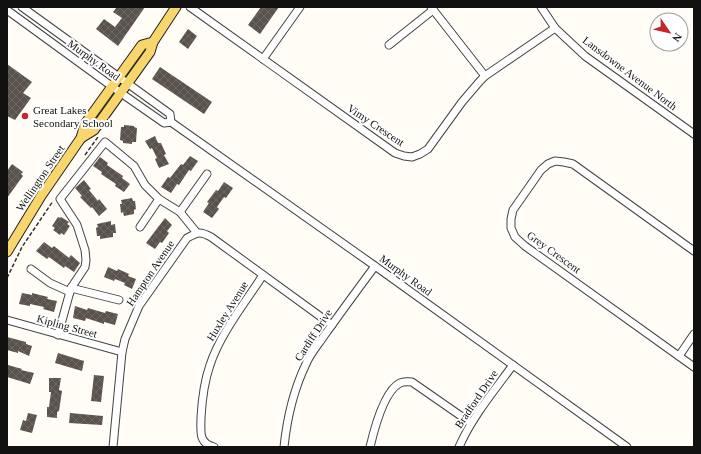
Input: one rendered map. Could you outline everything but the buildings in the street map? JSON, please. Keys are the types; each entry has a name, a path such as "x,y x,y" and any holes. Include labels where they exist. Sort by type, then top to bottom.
{"main road":[{"name":"Wellington Street","path":"81,138 94,130 150,52 152,42 176,7"},
{"name":"Wellington Street","path":"7,252 41,196 81,138 85,124 142,45 152,42"}],"street":[{"name":"Murphy Road","path":"22,7 170,114 171,122"},
{"name":"Vimy Crescent","path":"190,7 395,153 412,157 428,149 474,86 485,76 555,28"},
{"path":"263,59 300,7"},
{"name":"Lansdowne Avenue North","path":"541,7 555,28 585,56 694,134"},
{"path":"389,45 432,9 485,76"},
{"name":"Murphy Road","path":"7,10 120,93 164,123 171,122 627,447"},
{"path":"58,335 71,290 85,267 86,260 85,250 77,225 60,199 105,142 134,166 145,185 159,199 180,212 197,233 203,233 211,238 332,324"},
{"name":"Grey Crescent","path":"694,251 574,164 564,162 555,161 548,164 541,170 513,210 511,219 511,228 515,237 525,246 694,367"},
{"path":"180,212 207,174"},
{"path":"140,227 159,199"},
{"name":"Hampton Avenue","path":"113,447 122,352 125,339 138,306 187,238 197,233"},
{"name":"Cardiff Drive","path":"284,447 286,426 295,390 306,362 375,266"},
{"path":"32,269 50,283 71,290 119,300"},
{"name":"Huxley Avenue","path":"214,447 204,442 201,438 202,404 206,377 214,353 220,341 263,276"},
{"name":"Kipling Street","path":"7,320 122,352"},
{"path":"679,356 694,334"},
{"name":"Bradford Drive","path":"459,447 471,422 513,365"},
{"path":"370,447 388,396 392,389 399,383 405,381 412,382 471,422"}],"place":[{"name":"Great Lakes Secondary School","path":"25,116"}]}
